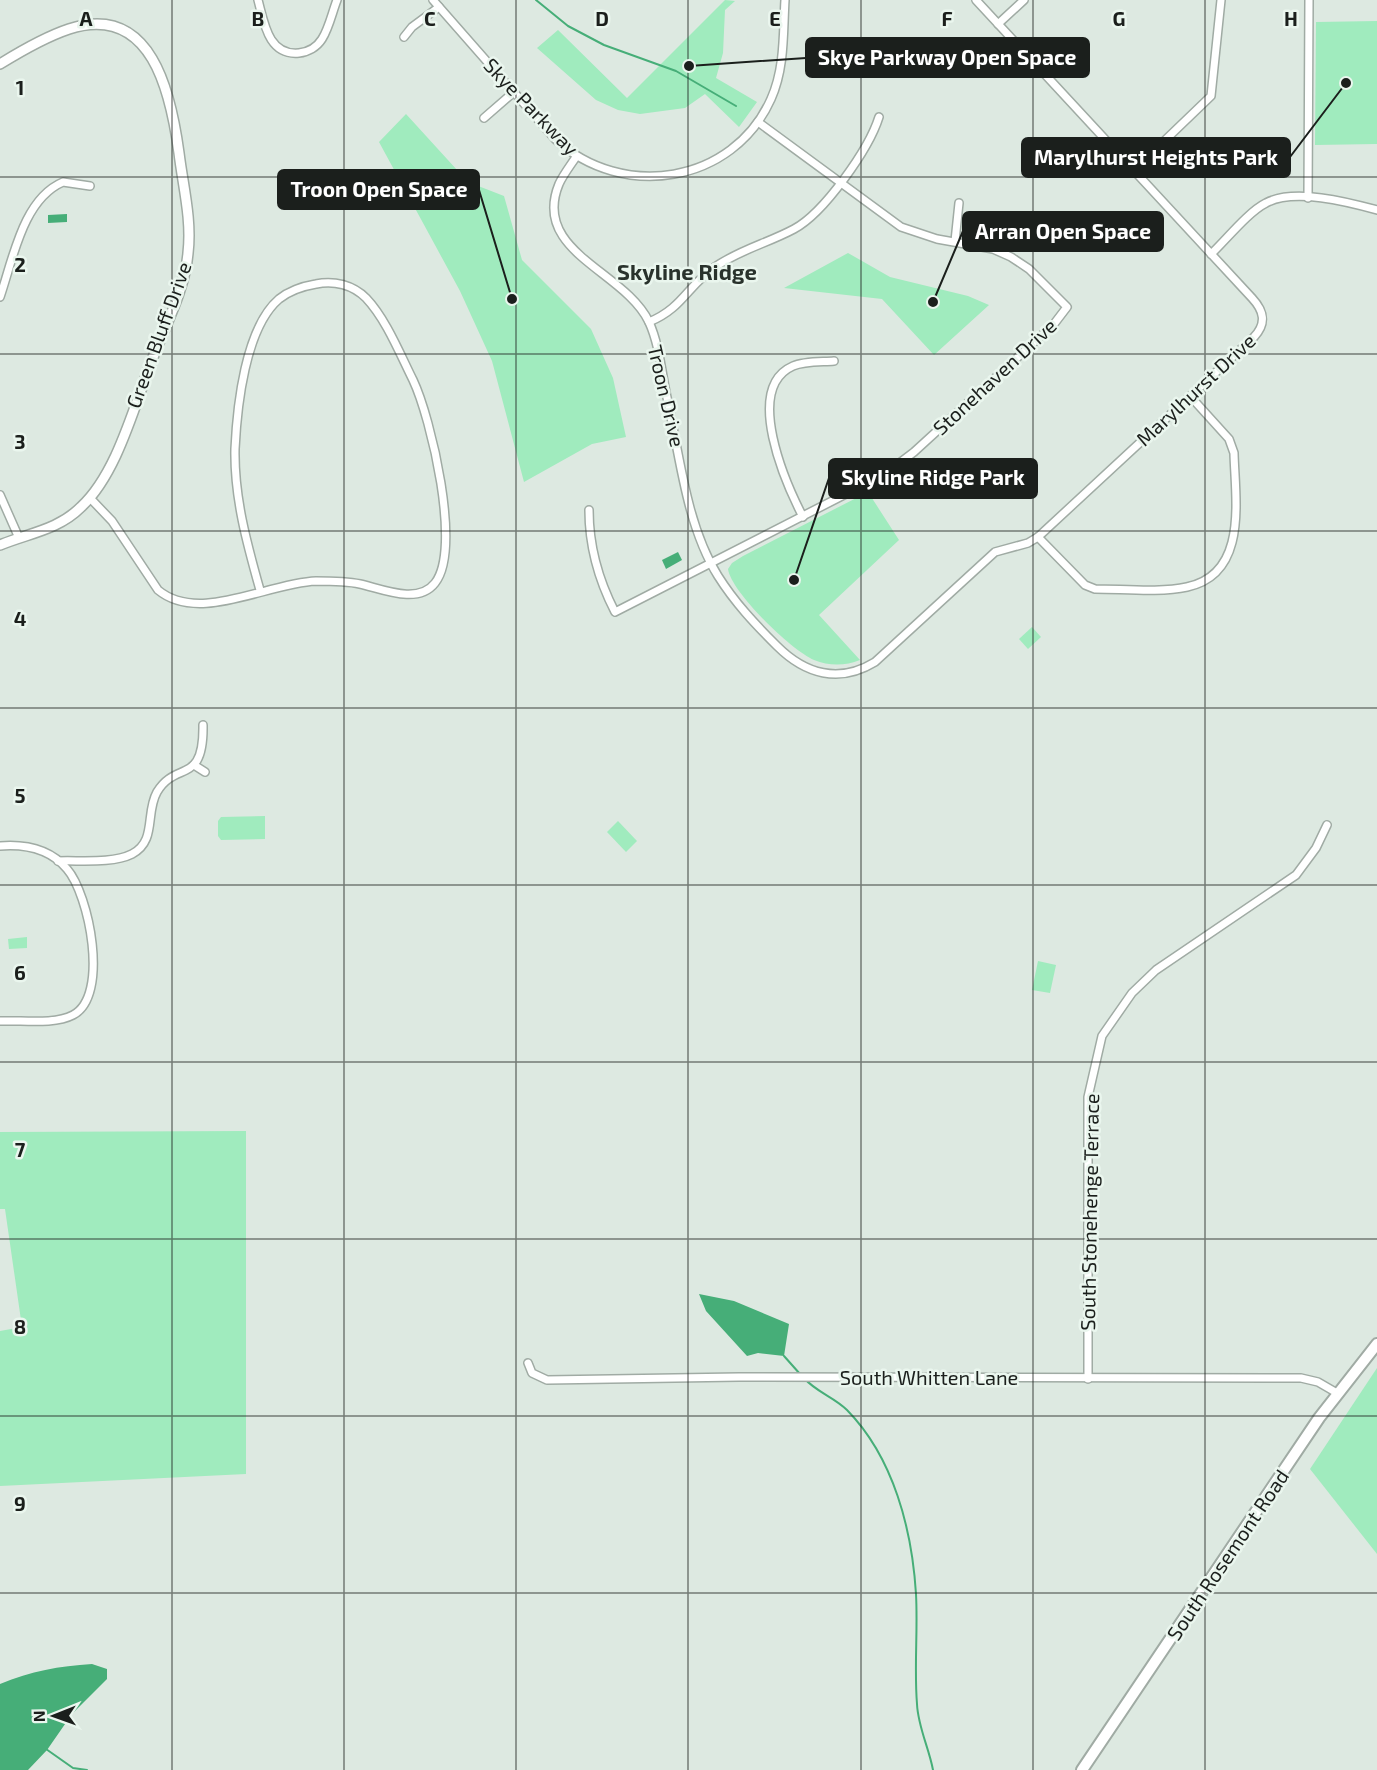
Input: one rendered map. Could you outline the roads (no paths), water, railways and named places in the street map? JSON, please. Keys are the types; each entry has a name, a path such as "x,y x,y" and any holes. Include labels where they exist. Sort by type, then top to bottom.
{"main road":[{"name":"South Rosemont Road","path":"1082,1770 1337,1393 1377,1344"}],"street":[{"path":"258,0 272,42 286,52 299,53 311,49 321,41 337,0"},
{"name":"Skye Parkway","path":"433,0 555,139 576,157 633,176 680,173 723,154 758,122 772,97 779,75 785,0"},
{"name":"Marylhurst Drive","path":"781,650 802,667 838,675 858,671 877,660 995,552 1028,543 1038,537 1254,337 1263,320 1260,307 976,0"},
{"path":"998,24 1024,0"},
{"path":"1133,171 1211,96 1221,0"},
{"path":"1308,198 1310,0"},
{"path":"404,37 412,27 439,8"},
{"name":"Green Bluff Drive","path":"0,64 70,28 104,26 128,35 148,50 159,67 168,91 189,225 188,254 174,303 110,465 90,498 57,526 0,545"},
{"path":"484,118 514,92"},
{"path":"649,322 671,311 700,278 728,258 800,226 821,207 874,136 879,117"},
{"name":"Stonehaven Drive","path":"589,510 595,564 615,612 885,474 914,452 1064,313 1067,307 1029,269 1011,257 993,249 933,237 901,227 758,122"},
{"name":"Troon Drive","path":"576,157 556,193 555,212 560,233 572,249 625,291 649,322 696,525 712,564 737,604 781,650"},
{"path":"0,297 28,219 44,193 63,182 90,186"},
{"path":"1211,254 1263,204 1281,199 1331,198 1377,210"},
{"path":"955,241 959,203"},
{"path":"90,498 107,515 146,576 167,597 185,604 196,605 260,590 317,581 358,584 394,593 417,593 435,584 445,560 441,485 421,397 375,310 360,293 345,285 329,282 314,284 278,300 260,326 248,362 239,407 236,475 244,532 260,590"},
{"path":"803,517 782,468 769,413 770,395 777,379 793,366 834,361"},
{"path":"1038,537 1085,585 1095,589 1186,587 1205,579 1220,567 1226,561 1234,542 1234,453 1229,439 1190,396"},
{"path":"0,495 20,538"},
{"path":"58,861 120,858 134,853 146,841 156,793 166,782 194,765 201,751 203,725"},
{"path":"194,765 205,772"},
{"name":"South Stonehenge Terrace","path":"1088,1379 1088,1096 1102,1036 1132,993 1156,970 1296,875 1316,848 1327,825"},
{"path":"0,846 26,846 39,850 58,861 74,878 84,901 94,967 92,990 84,1006 72,1016 50,1020 0,1021"},
{"name":"South Whitten Lane","path":"528,1363 532,1373 547,1380 739,1377 1301,1378 1318,1382 1337,1393"}],"waterway":[{"path":"536,0 568,26 604,45 676,71 736,106"},
{"path":"784,1356 800,1374"},
{"path":"804,1378 842,1405 863,1429 877,1450 898,1496 914,1570 918,1713 933,1770"},
{"path":"46,1749 73,1768 87,1770"}],"place":[{"name":"Skye Parkway Open Space","path":"689,66"},
{"name":"Marylhurst Heights Park","path":"1346,83"},
{"name":"Troon Open Space","path":"512,299"},
{"name":"Arran Open Space","path":"933,302"},
{"name":"Skyline Ridge Park","path":"794,580"}],"district":[{"name":"Skyline Ridge","path":"687,272"}]}
